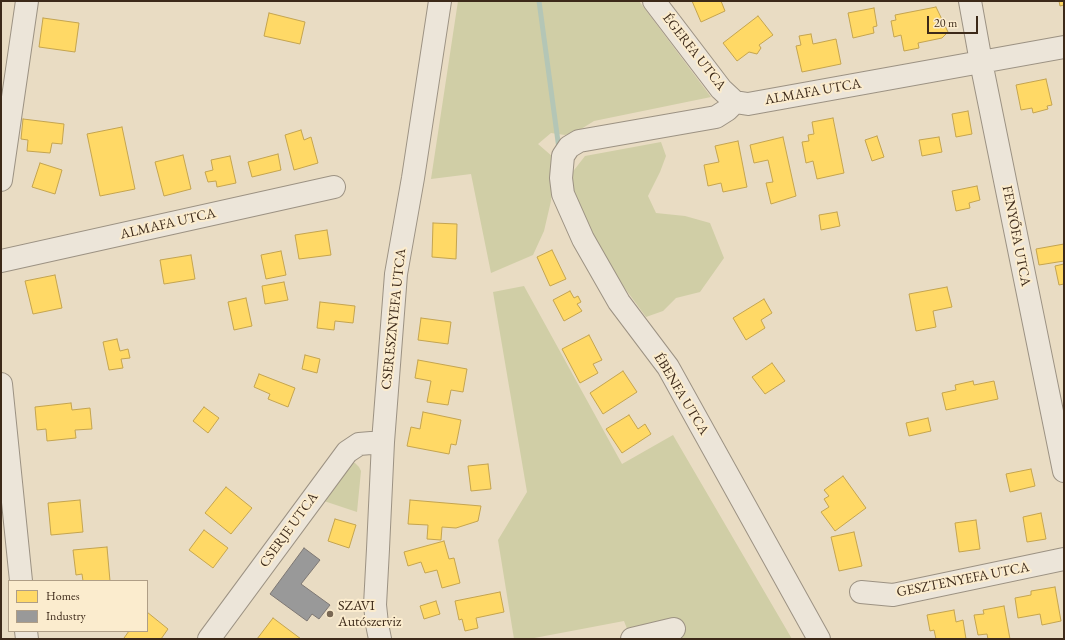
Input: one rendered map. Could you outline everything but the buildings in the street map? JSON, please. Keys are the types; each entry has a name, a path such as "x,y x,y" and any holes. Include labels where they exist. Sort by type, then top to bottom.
{"street":[{"path":"1,180 27,1"},
{"name":"CSERESZNYEFA UTCA","path":"380,639 375,605 383,442 396,274 413,178 440,1"},
{"name":"ÉGERFA UTCA","path":"654,1 722,89 735,102"},
{"name":"FENYŐFA UTCA","path":"970,1 1064,471"},
{"name":"ALMAFA UTCA","path":"735,102 748,104 1064,47"},
{"name":"ÉBENFA UTCA","path":"735,102 727,110 716,117 579,141 569,147 563,156 561,178 563,194 583,239 619,302 668,367 819,639"},
{"name":"ALMAFA UTCA","path":"1,261 334,187"},
{"path":"1,384 21,580"},
{"name":"CSERJE UTCA","path":"208,639 347,452 359,444 383,442"},
{"name":"GESZTENYEFA UTCA","path":"861,592 893,595 1064,559"},
{"path":"632,639 674,629"}],"shaded area":[{"path":"458,1 639,1 711,97 594,121 578,131 565,135 551,133 538,144 553,157 551,201 544,231 533,255 491,273 471,174 431,179"},
{"path":"661,142 666,156 648,196 656,213 685,216 710,223 724,258 700,292 676,298 663,311 646,317 607,264 574,193 571,174 585,156"},
{"path":"524,286 622,464 673,435 792,639 631,639 624,621 529,639 514,639 498,540 527,492 493,292"},
{"path":"349,463 355,463 361,471 357,512 324,501 343,468"}],"waterway":[{"path":"539,1 559,149"}],"place":[{"name":"SZAVI Autószerviz","path":"330,614"}]}
